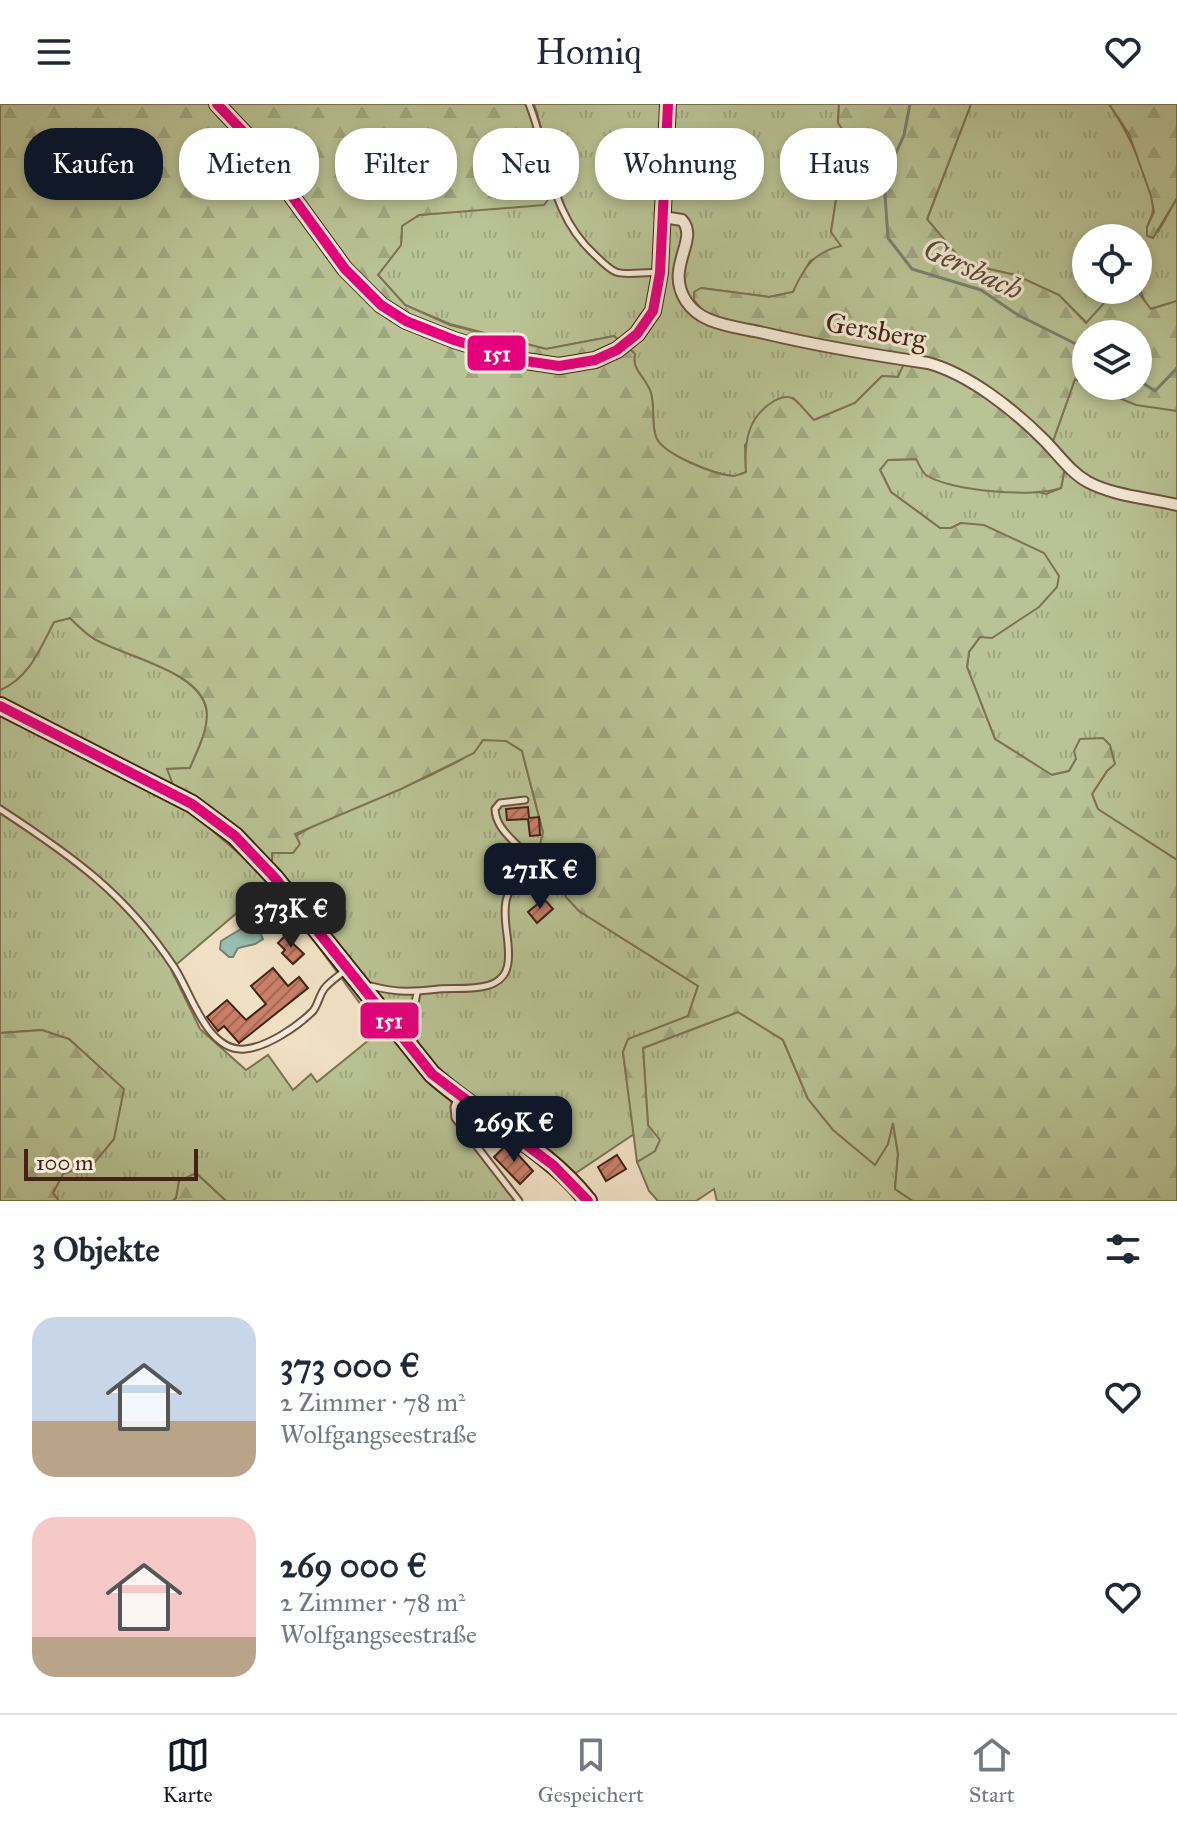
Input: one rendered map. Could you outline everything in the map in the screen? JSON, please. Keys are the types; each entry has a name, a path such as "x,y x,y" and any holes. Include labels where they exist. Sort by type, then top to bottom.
{"main road":[{"path":"217,104 251,140 365,291 398,316 454,340 542,365 595,360 625,345 653,311 660,273 668,104"},
{"path":"0,706 192,804 213,818 264,865 432,1074 458,1097 538,1151 588,1201"}],"street":[{"name":"Gersberg","path":"663,217 682,220 688,229 687,242 680,255 679,280 687,303 703,317 785,338 937,365 992,395 1012,410 1088,482 1177,505"}],"lane":[{"path":"529,104 544,146 556,198 578,238 600,260 618,272 660,273"},
{"path":"364,990 371,986 393,992 417,993 484,988 499,980 508,966 504,915 507,896 527,872 528,858 519,844 502,830 495,809 500,803 525,800"},
{"path":"0,809 69,853 126,906 153,935 187,985 200,1018 220,1042 242,1050 268,1044 314,1009 325,988 348,969"},
{"path":"411,1049 416,1043 412,1017 417,993"},
{"path":"458,1097 454,1107 455,1118 519,1201"}],"green space":[{"path":"0,104 534,104 541,128 473,128 473,200 548,200 544,205 419,215 402,226 401,245 378,275 405,305 450,325 546,349 614,336 635,354 635,365 651,393 655,432 660,444 690,463 734,476 746,472 749,432 765,407 780,398 792,398 814,420 855,403 882,376 898,377 907,357 790,337 733,323 703,311 694,300 694,292 701,288 769,297 793,292 811,262 824,252 841,246 831,232 836,200 897,200 897,128 842,128 838,123 839,104 971,104 927,219 964,263 1015,275 1059,295 1083,320 1072,320 1072,387 1052,444 1065,468 1061,488 1033,492 972,489 937,481 926,475 916,459 888,460 880,470 891,492 940,528 951,528 961,523 984,525 1044,553 1059,576 1057,587 1039,607 992,638 980,637 969,652 967,667 995,739 1052,775 1069,771 1076,759 1074,751 1080,739 1103,738 1110,745 1115,764 1092,794 1098,809 1177,860 1177,1201 913,1201 895,1189 898,1154 893,1123 888,1144 875,1165 833,1130 808,1099 783,1040 738,1012 643,1048 648,1125 660,1140 655,1151 637,1162 623,1052 628,1039 688,1016 698,986 579,911 566,897 561,885 536,863 543,832 522,751 506,741 483,740 474,753 401,789 295,834 300,844 293,853 272,853 272,882 180,803 167,769 190,768 203,735 207,714 203,699 179,676 93,638 70,618 54,622 26,670 0,690"},
{"path":"534,104 839,104 838,123 842,128 780,128 780,200 836,200 831,232 842,246 810,261 793,292 769,297 701,288 908,357 898,377 882,376 855,403 814,420 793,398 745,445 746,472 734,476 690,462 660,444 655,432 651,393 635,365 635,354 614,336 546,349 450,324 405,305 378,275 401,245 402,226 419,215 461,211 502,200 579,200 579,128 541,128"},
{"path":"971,104 1109,104 1143,170 1153,209 1148,224 1072,224 1072,304 1104,304 1090,320 1084,320 1059,295 1015,275 964,264 927,220"},
{"path":"1109,104 1177,104 1177,198 1153,238 1152,224 1148,224 1154,212 1151,196 1129,134"},
{"path":"1177,198 1177,301 1150,309 1147,304 1152,304 1152,229 1158,232"},
{"path":"1177,301 1177,411 1136,405 1124,400 1152,400 1152,320 1089,320 1103,304 1147,304 1151,309"},
{"path":"1072,387 1072,400 1130,400 1177,411 1177,860 1098,810 1092,794 1107,771 1076,759 1069,771 1051,775 995,739 967,667 969,652 980,637 961,523 951,528 940,528 891,492 880,470 887,460 916,459 1046,494 1061,488 1065,468 1052,444"},
{"path":"70,618 94,639 161,667 193,687 203,700 207,722 190,768 168,769 272,881 272,853 329,818 454,764 473,752 483,740 506,740 522,751 543,832 536,864 561,885 566,897 579,911 698,986 688,1016 628,1040 623,1052 634,1134 561,1183 512,1143 460,1112 456,1122 515,1201 226,1201 196,1173 173,1201 59,1201 53,1193 63,1173 95,1162 42,1030 0,1033 0,690 26,670 54,622","holes":["272,883 380,1031 317,1082 311,1074 293,1090 268,1055 246,1070 200,1029 171,969"]},
{"path":"738,1012 783,1040 808,1099 893,1120 898,1154 895,1189 913,1201 717,1201 714,1189 696,1201 658,1201 649,1191 637,1162 654,1151 648,1125 643,1048"},
{"path":"42,1030 69,1039 124,1089 114,1139 95,1162 63,1174 53,1193 59,1201 0,1201 0,1033"},
{"path":"196,1173 226,1201 173,1201 179,1181"}],"shaded area":[{"path":"246,926 258,928 263,939 238,948 233,957 229,957 220,949 221,941"}],"building":[{"path":"528,807 529,818 539,817 540,835 530,836 528,819 507,820 506,809"},
{"path":"544,899 553,909 537,923 528,912"},
{"path":"285,936 304,954 293,964 282,953 285,950 278,943"},
{"path":"273,968 288,986 299,977 308,988 239,1043 224,1026 218,1031 207,1017 227,1000 246,1020 266,1004 251,986"},
{"path":"504,1147 508,1151 512,1148 533,1171 520,1184 494,1157"},
{"path":"617,1155 626,1169 606,1181 598,1167"}],"waterway":[{"name":"Gersbach","path":"910,104 904,135 884,180 888,238 912,269 981,290 1018,315 1072,342"},
{"name":"Gersbach","path":"1152,389 1155,391 1177,368"}],"transit line":[{"name":"151","path":"217,104 251,140 345,269 381,305 406,321 454,340 519,360 559,366 595,360 617,350 637,334 653,311 660,273 668,104"},
{"name":"151","path":"0,706 192,804 235,836 275,878 432,1074 553,1165 588,1201"}]}
